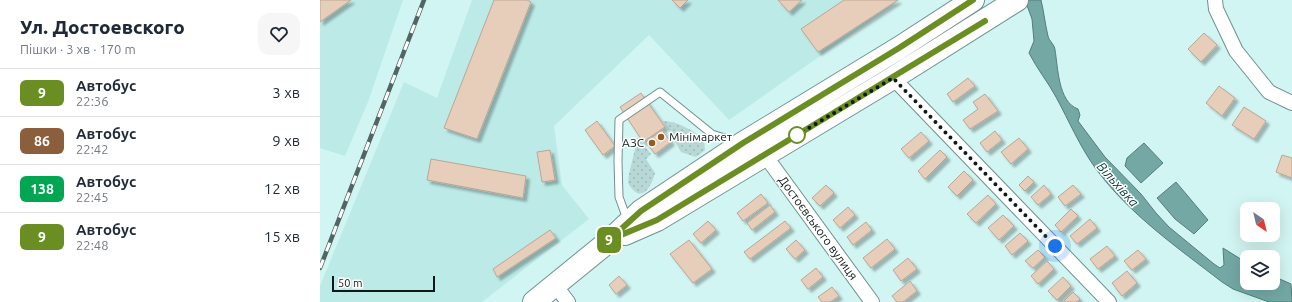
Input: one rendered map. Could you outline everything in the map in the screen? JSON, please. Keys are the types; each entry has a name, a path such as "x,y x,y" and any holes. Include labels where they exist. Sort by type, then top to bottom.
{"main road":[{"path":"534,302 629,223 641,211 743,143 899,48 973,0"},
{"path":"609,240 657,220 764,154 893,78 1017,0"}],"street":[{"path":"1215,0 1216,9 1236,52 1269,92 1292,103"},
{"path":"893,78 1109,302"},
{"name":"Достоєвського вулиця","path":"764,154 872,302"},
{"path":"555,285 568,302"}],"lane":[{"path":"629,223 620,196 618,161 619,120 660,92 712,134 743,143"}],"shaded area":[{"path":"320,0 403,0 368,102 345,156 320,148"},
{"path":"472,0 900,0 729,120 649,35 554,126 562,185 589,219 482,302 320,302 320,286 404,82 437,98"},
{"path":"663,121 679,124 704,139 705,150 696,157 681,152"},
{"path":"638,137 651,154 646,159 655,173 648,189 641,193 637,193 633,190 628,183"}],"water":[{"name":"Вільхівка","path":"1025,0 1041,0 1048,36 1055,48 1058,74 1066,99 1071,105 1078,109 1080,115 1078,121 1105,157 1141,194 1156,213 1169,227 1220,268 1224,265 1223,248 1240,259 1240,290 1280,290 1280,279 1291,284 1292,302 1269,302 1233,289 1171,243 1123,201 1096,169 1085,152 1053,91 1035,65 1029,53 1034,41 1032,19"},
{"path":"1144,143 1163,163 1141,183 1125,166 1127,158"},
{"path":"1176,182 1208,220 1194,234 1175,219 1157,198"}],"building":[{"path":"320,0 351,0 320,22"},
{"path":"494,0 527,0 531,2 477,139 444,128"},
{"path":"672,0 688,0 680,8"},
{"path":"778,0 802,0 789,12"},
{"path":"844,0 898,0 818,52 801,29"},
{"path":"1204,33 1217,45 1201,62 1188,49"},
{"path":"968,78 975,86 953,102 947,94"},
{"path":"1219,86 1235,98 1222,116 1206,103"},
{"path":"641,93 665,127 643,142 620,107"},
{"path":"985,94 998,111 970,129 963,120 978,109 973,102"},
{"path":"1244,107 1266,121 1254,139 1232,125"},
{"path":"597,121 615,146 603,155 585,130"},
{"path":"662,130 671,142 655,154 646,142"},
{"path":"995,131 1002,140 987,152 980,143"},
{"path":"921,132 929,141 909,158 901,149"},
{"path":"1019,138 1028,149 1011,164 1001,152"},
{"path":"550,150 555,180 542,182 537,152"},
{"path":"940,150 947,157 925,179 918,171"},
{"path":"1282,155 1292,158 1292,178 1276,172"},
{"path":"431,159 526,176 523,198 427,180"},
{"path":"964,171 973,180 957,196 948,187"},
{"path":"1028,176 1034,182 1025,191 1019,185"},
{"path":"826,185 834,193 820,206 812,198"},
{"path":"1044,185 1051,194 1038,205 1031,197"},
{"path":"1073,185 1081,194 1065,206 1058,197"},
{"path":"761,194 768,203 743,221 737,213"},
{"path":"988,195 996,204 976,223 967,214"},
{"path":"770,205 775,212 752,230 747,223"},
{"path":"848,207 855,215 840,228 833,220"},
{"path":"1071,209 1078,216 1061,232 1055,225"},
{"path":"1003,215 1014,226 999,240 988,228"},
{"path":"1090,219 1097,228 1077,244 1070,236"},
{"path":"708,221 716,230 701,243 693,234"},
{"path":"785,221 791,228 750,259 744,252"},
{"path":"866,222 872,230 853,245 847,237"},
{"path":"550,230 556,238 497,277 493,269"},
{"path":"1020,233 1028,241 1012,255 1005,246"},
{"path":"887,239 895,249 871,268 863,258"},
{"path":"689,240 712,269 693,283 670,254"},
{"path":"796,240 805,250 795,259 786,249"},
{"path":"1107,246 1115,256 1098,269 1090,259"},
{"path":"1038,250 1045,257 1033,268 1025,261"},
{"path":"1138,250 1146,259 1132,270 1124,261"},
{"path":"908,258 917,269 901,281 893,270"},
{"path":"1047,261 1054,269 1038,284 1031,276"},
{"path":"816,268 823,277 808,289 801,280"},
{"path":"1127,271 1137,283 1122,296 1112,283"},
{"path":"619,276 627,285 616,294 609,285"},
{"path":"1063,277 1071,286 1057,300 1048,291"},
{"path":"910,281 917,291 903,302 897,302 892,296"},
{"path":"832,287 839,296 830,302 822,302 818,297"},
{"path":"1073,292 1080,299 1076,302 1063,302"}],"railway":[{"path":"320,268 424,0"}],"bus line":[{"name":"9","path":"973,0 899,48 743,143 641,211 609,240 657,220 985,21"}],"place":[{"name":"Мінімаркет","path":"661,137"},
{"name":"АЗС","path":"652,143"}],"route":[{"path":"797,135 893,78 1055,246"}]}
